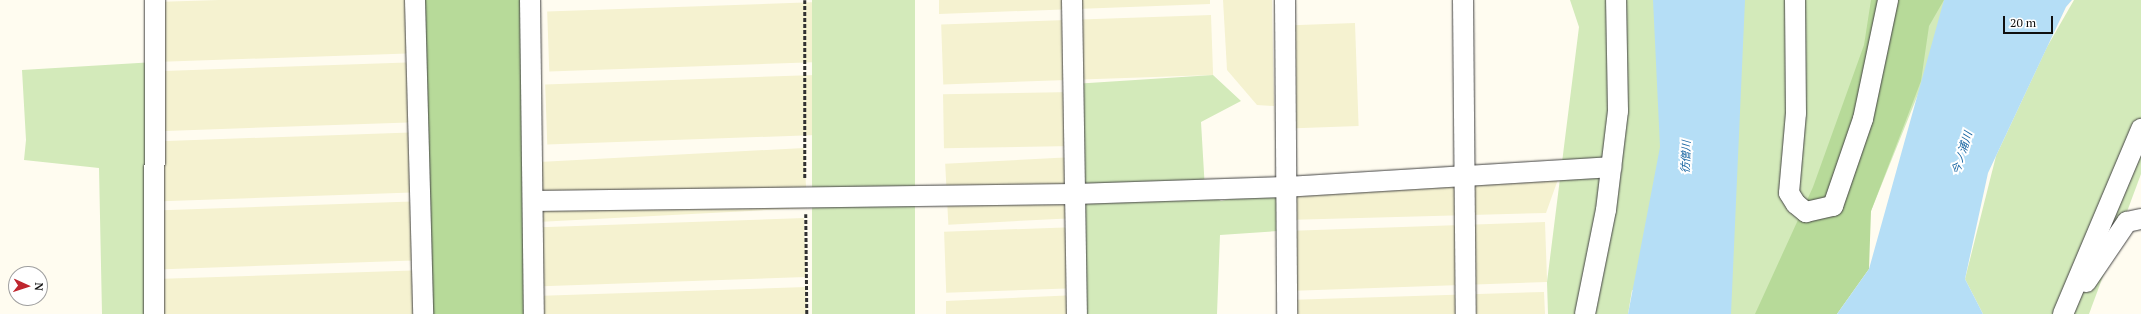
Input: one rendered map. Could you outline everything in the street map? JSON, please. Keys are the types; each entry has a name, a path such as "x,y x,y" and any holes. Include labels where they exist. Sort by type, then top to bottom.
{"street":[{"path":"154,314 155,0"},
{"path":"415,0 422,314"},
{"path":"530,0 534,314"},
{"path":"1072,0 1077,314"},
{"path":"1285,0 1285,187 1288,314"},
{"path":"1463,0 1466,314"},
{"path":"1585,314 1606,210 1610,167 1618,111 1616,0"},
{"path":"1795,0 1796,113 1790,193 1796,204 1806,212 1833,206 1863,118 1888,0"},
{"path":"2063,314 2141,129"},
{"path":"533,201 1075,194 1285,187 1610,167"},
{"path":"2069,314 2093,270 2127,222 2141,219"}],"path":[{"path":"805,0 805,197 807,314"}],"shaded area":[{"path":"219,0 420,0 422,53 155,62 155,2"},
{"path":"939,0 1210,0 1210,4 939,14"},
{"path":"1223,0 1272,0 1274,106 1257,105 1227,70"},
{"path":"818,2 820,62 549,71 547,11"},
{"path":"1211,15 1213,75 943,84 941,24"},
{"path":"1355,23 1359,126 1289,128 1285,25"},
{"path":"421,62 423,122 152,131 150,71"},
{"path":"815,75 817,135 547,144 545,84"},
{"path":"1073,92 1074,146 944,148 943,94"},
{"path":"424,132 426,192 155,201 153,141"},
{"path":"804,148 807,208 538,222 534,162"},
{"path":"1074,157 1077,218 948,225 945,164"},
{"path":"1561,171 1546,213 1286,220 1290,187"},
{"path":"426,201 428,260 157,269 155,210"},
{"path":"804,218 806,277 535,286 533,227"},
{"path":"1545,222 1547,282 1288,291 1286,231"},
{"path":"1078,227 1080,288 946,293 944,232"},
{"path":"427,270 428,314 158,314 156,279"},
{"path":"806,287 807,314 536,314 535,296"},
{"path":"1544,292 1545,314 1287,314 1287,300"},
{"path":"1077,295 1078,314 946,314 946,301"}],"green space":[{"path":"416,0 527,0 527,314 416,314"},
{"path":"812,0 915,0 915,314 812,314"},
{"path":"1570,0 1956,0 1871,211 1818,314 1684,314 1632,290 1628,314 1548,314 1547,282 1579,27"},
{"path":"1871,0 1944,0 1929,26 1921,81 1871,211 1869,269 1837,314 1755,314 1813,187 1864,45"},
{"path":"2074,0 2141,0 2141,174 2089,314 1983,314 1965,279 1996,156 2047,47"},
{"path":"155,62 154,314 102,314 99,168 24,160 26,140 22,70"},
{"path":"1213,75 1241,101 1201,122 1205,190 1221,201 1285,187 1278,231 1220,235 1217,314 1082,314 1073,84"}],"water":[{"name":"彷僧川","path":"1653,0 1745,0 1731,314 1628,314 1660,147"},
{"name":"今ノ浦川","path":"1944,0 2072,0 2066,7 1988,173 1965,279 1983,314 1837,314 1869,269"}]}
